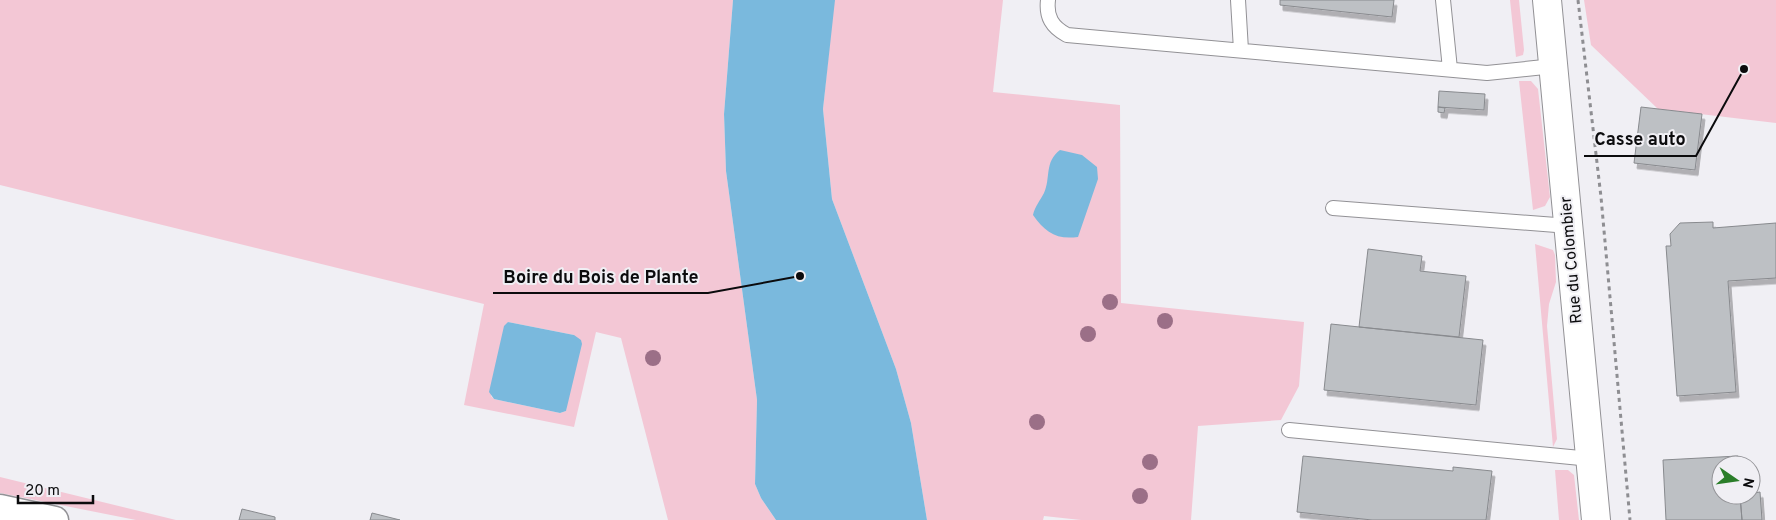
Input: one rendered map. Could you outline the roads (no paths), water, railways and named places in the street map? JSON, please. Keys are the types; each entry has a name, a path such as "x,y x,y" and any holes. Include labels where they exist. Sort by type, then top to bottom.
{"main road":[{"name":"Rue du Colombier","path":"1547,0 1596,520"}],"street":[{"path":"0,508 55,520"}],"lane":[{"path":"1048,0 1047,11 1051,22 1058,30 1067,35 1487,73 1554,66"},
{"path":"1238,0 1241,50"},
{"path":"1443,0 1450,69"},
{"path":"1333,208 1569,226"},
{"path":"1289,430 1591,460"}],"water":[{"path":"733,0 835,0 823,109 832,199 896,369 911,423 927,520 776,520 761,498 755,484 757,400 726,171 724,114"},
{"path":"1060,150 1082,155 1097,167 1098,179 1078,237 1070,238 1052,234 1033,215 1044,193 1052,160"},
{"path":"508,322 574,335 581,340 582,344 566,411 560,413 494,399 489,392 504,326"}],"place":[{"name":"Casse auto","path":"1744,69"},
{"name":"Boire du Bois de Plante","path":"800,276"}]}
